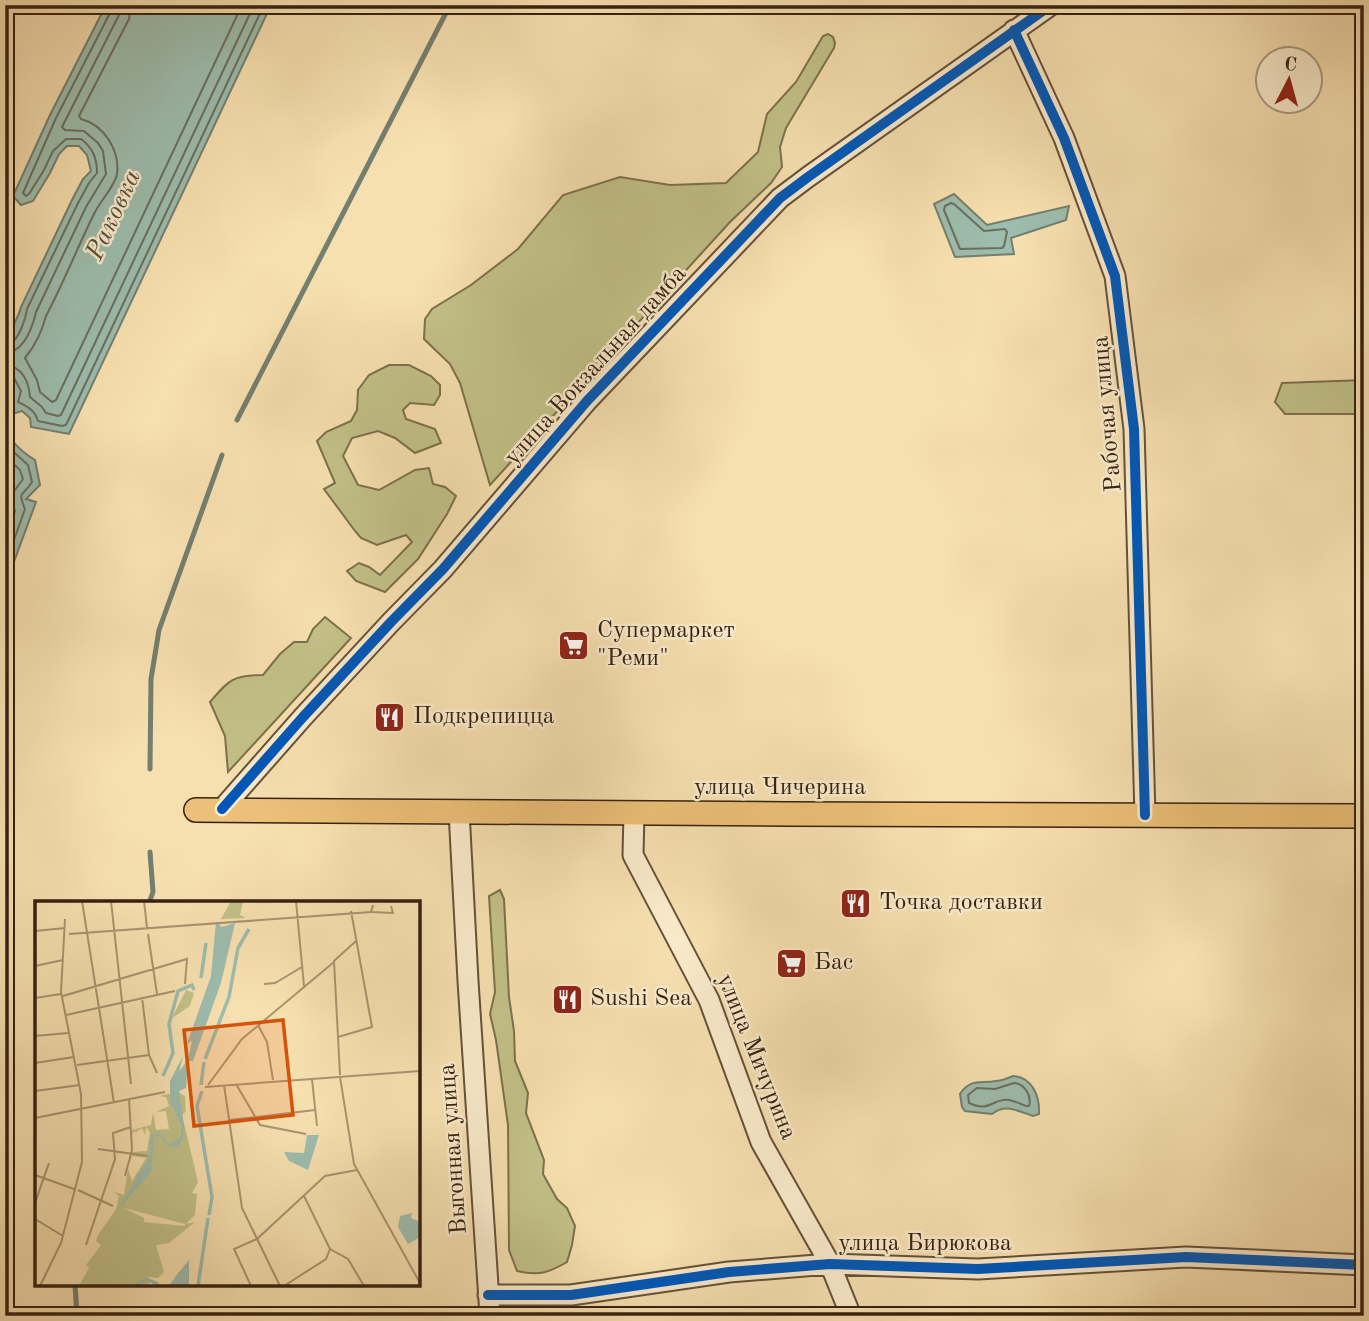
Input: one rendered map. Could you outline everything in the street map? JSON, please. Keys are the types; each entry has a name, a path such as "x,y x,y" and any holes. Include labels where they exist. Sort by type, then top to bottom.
{"main road":[{"name":"улица Чичерина","path":"196,810 1364,816"}],"street":[{"name":"улица Вокзальная дамба","path":"222,809 320,698 443,569 587,401 780,198 1051,5"},
{"name":"Рабочая улица","path":"1014,30 1076,167 1115,276 1134,429 1145,815"},
{"name":"Выгонная улица","path":"459,811 490,1316"},
{"name":"улица Мичурина","path":"634,813 633,855 709,1000 761,1142 830,1264 851,1316"},
{"name":"улица Бирюкова","path":"488,1296 571,1295 729,1272 830,1264 978,1269 1186,1257 1364,1265"}],"shaded area":[{"path":"828,34 833,37 834,48 786,128 780,147 782,167 771,183 730,222 490,485 460,383 450,364 424,339 425,319 432,309 471,285 518,249 563,195 620,177 670,185 726,183 758,152 767,114 796,82 823,36"},
{"path":"389,365 409,365 431,376 440,385 440,395 434,405 410,403 403,410 406,419 435,429 441,443 415,453 395,438 378,431 352,438 343,456 358,485 379,490 415,470 429,468 433,484 445,487 456,496 418,559 385,592 356,581 347,571 359,563 380,575 412,542 406,535 377,545 361,538 324,489 335,483 317,441 326,432 351,421 357,410 358,390 369,375"},
{"path":"1364,380 1364,414 1285,414 1275,402 1282,383"},
{"path":"325,617 351,638 228,772 225,736 210,702 232,680 263,675 294,642 307,642 313,629"},
{"path":"500,890 504,899 515,1061 528,1093 526,1113 544,1160 543,1174 557,1199 567,1208 575,1226 567,1262 549,1271 537,1273 517,1271 509,1250 508,1125 490,1014 495,992 489,896"}],"water":[{"name":"Раковка","path":"106,5 271,5 69,434 31,427 30,418 22,411 5,420 5,403 14,393 4,359 8,338 21,307 72,200 83,179 91,171 87,155 79,146 67,146 59,154 33,201 21,205 13,196 50,115"},
{"path":"954,194 987,225 1069,206 1066,220 1011,238 1014,254 955,257 934,204"},
{"path":"5,427 17,446 35,460 40,485 26,499 36,502 5,586"},
{"path":"1013,1076 1025,1080 1034,1089 1039,1114 1033,1116 1007,1108 992,1114 965,1111 962,1107 960,1094 968,1086"}],"waterway":[{"path":"237,420 450,5"},
{"path":"150,769 151,679 159,630 222,455"},
{"path":"150,852 153,892 150,901"},
{"path":"75,1286 77,1316"}],"cycle path":[{"path":"222,809 303,717 443,569 587,401 780,198 1051,5"},
{"path":"1014,30 1064,138 1115,276 1134,429 1145,815"},
{"path":"488,1295 571,1295 729,1272 830,1264 978,1269 1186,1257 1364,1265"}],"place":[{"name":"Супермаркет \"Реми\"","path":"574,645"},
{"name":"Подкрепицца","path":"390,717"},
{"name":"Точка доставки","path":"856,903"},
{"name":"Бас","path":"791,963"},
{"name":"Sushi Sea","path":"567,999"}]}
